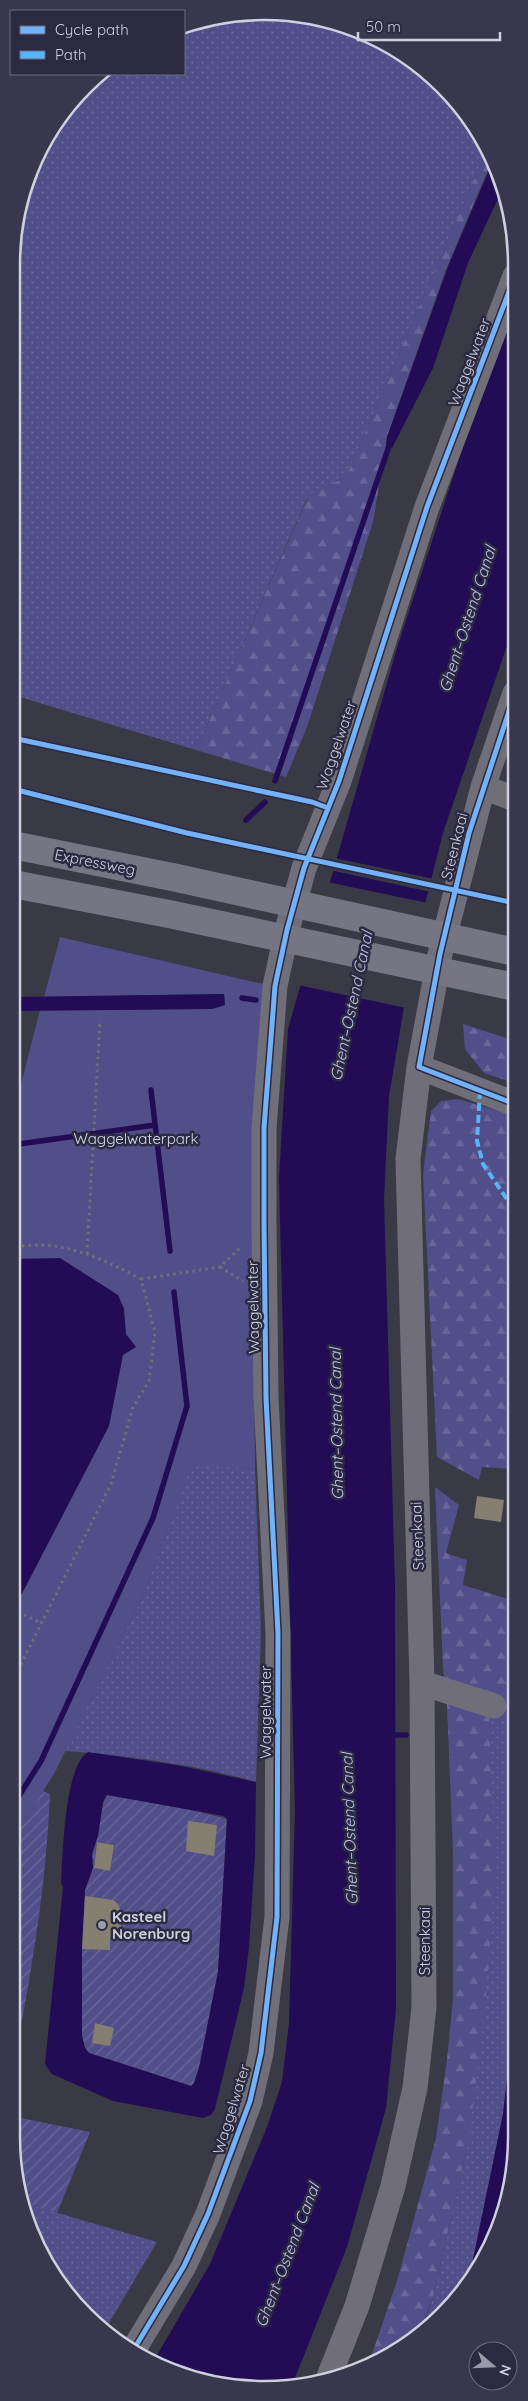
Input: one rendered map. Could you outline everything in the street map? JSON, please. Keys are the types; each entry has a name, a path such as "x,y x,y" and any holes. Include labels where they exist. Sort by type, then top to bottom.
{"highway":[{"name":"Expressweg","path":"20,847 177,878 508,951"},
{"path":"20,885 169,914 508,985"}],"street":[{"name":"Waggelwater","path":"137,2345 184,2266 208,2214 250,2101 262,2053 277,1917 278,1634 266,1398 264,1224 264,1128 270,1030 275,986 286,930 304,868 339,781 427,507 508,294"},
{"name":"Steenkaai","path":"331,2372 357,2306 393,2186 415,2088 424,2008 422,1683 408,1159 419,1067 440,954 482,787 508,713"},
{"path":"482,787 508,796"},
{"path":"419,1067 508,1101"},
{"path":"422,1683 494,1706"}],"path":[{"path":"87,1254 100,1020"},
{"path":"20,1246 53,1246 87,1254 141,1279 220,1267 264,1224"},
{"path":"20,1665 111,1484 133,1407 148,1381 155,1332 141,1279"},
{"path":"20,1613 41,1622"}],"green space":[{"path":"264,20 296,22 327,28 372,45 413,70 437,91 458,115 484,158 346,477 308,496 196,750 20,697 20,264 22,232 28,201 45,156 70,115 91,91 110,75 185,75 185,33 232,22"},
{"path":"484,158 488,169 445,272 387,437 373,522 307,727 286,777 196,750 309,495 346,477"},
{"name":"Waggelwaterpark","path":"60,937 267,985 253,1226 255,1469 192,1464 143,1596 55,1772 20,1829 20,1088 40,1010 212,1009 225,1005 224,994 44,997"},
{"path":"463,1024 508,1039 508,1081 484,1073 465,1049"},
{"path":"458,1099 508,1114 508,1469 482,1467 479,1480 437,1457 423,1174 431,1111 441,1101"},
{"path":"192,1463 255,1469 261,1631 256,1782 161,1762 65,1751 143,1596"},
{"path":"435,1487 459,1505 446,1553 467,1560 463,1585 508,1599 508,1690 497,1696 453,1682 443,1668"},
{"path":"443,1668 453,1682 508,1681 508,2071 503,2114 472,2264 458,2286 437,2310 426,2319 433,2297 468,2144 447,1703"},
{"path":"447,1703 489,1717 495,1871 485,2009 468,2144 433,2297 424,2321 400,2340 371,2356 397,2281 436,2138 453,1999 453,1854"},
{"path":"43,1791 50,1794 41,1901 20,2032 20,1829"},
{"path":"105,1796 177,1806 227,1819 218,1972 199,2068 194,2083 191,2086 89,2053 85,2048 82,2036 82,1949 85,1890 93,1868 92,1854","holes":["97,1842 114,1845 110,1871 94,1868"]},
{"path":"20,2118 90,2132 57,2213 30,2205 22,2169"},
{"path":"30,2205 157,2242 108,2325 91,2310 61,2273 45,2245"}],"water":[{"path":"489,171 499,197 468,263 433,368 392,448 386,444 387,437 449,264"},
{"name":"Ghent–Ostend Canal","path":"508,322 508,643 443,833 414,947 389,1096 384,1199 395,1585 396,2008 386,2108 347,2247 295,2379 264,2381 232,2379 201,2373 157,2356 210,2264 267,2127 282,2082 289,2023 295,1811 279,1178 288,1029 397,648 474,413"},
{"path":"224,994 225,1005 212,1009 20,1011 20,997"},
{"path":"60,1258 118,1295 124,1309 126,1334 136,1347 123,1355 109,1426 20,1598 20,1259"},
{"path":"88,1752 181,1766 256,1782 255,1855 249,1947 244,1988 215,2109 211,2115 203,2118 113,2101 52,2074 45,2064 63,1887 61,1883 66,1813 69,1793 80,1761","holes":["107,1795 224,1816 227,1819 218,1972 199,2068 194,2083 191,2086 89,2053 85,2048 82,2036 82,1949 85,1890 93,1868 92,1854 98,1836 103,1802"]},
{"path":"508,2071 506,2169 495,2215 483,2245 472,2264 503,2114"}],"pier":[{"path":"334,858 434,879 431,892 330,870"},
{"path":"327,882 428,903 416,948 406,1008 298,985"}],"building":[{"path":"477,1496 504,1500 501,1522 474,1518"},
{"path":"188,1821 217,1825 214,1856 186,1851"},
{"path":"97,1842 114,1845 110,1871 94,1868"},
{"name":"Kasteel Norenburg","path":"85,1896 113,1900 118,1904 121,1911 121,1937 110,1937 110,1950 82,1949"},
{"path":"95,2023 114,2028 110,2046 92,2043"}],"waterway":[{"path":"275,781 389,446"},
{"path":"246,820 265,802"},
{"path":"242,998 256,1000"},
{"path":"151,1090 170,1251"},
{"path":"20,1144 155,1125"},
{"path":"20,1794 41,1761 153,1518 187,1406 174,1292"},
{"path":"388,1735 406,1735"}],"marked path":[{"path":"480,1091 477,1141 483,1164 508,1201"}],"cycle path":[{"path":"136,2345 184,2266 208,2214 250,2101 261,2053 277,1917 278,1633 266,1398 264,1224 264,1128 275,986 287,930 304,868 339,781 427,507 508,294"},
{"path":"508,714 469,833 440,954 419,1067 508,1101"},
{"path":"20,739 312,802 328,808"},
{"path":"20,791 187,833 508,902"}],"place":[{"name":"Kasteel Norenburg","path":"102,1925"}]}
